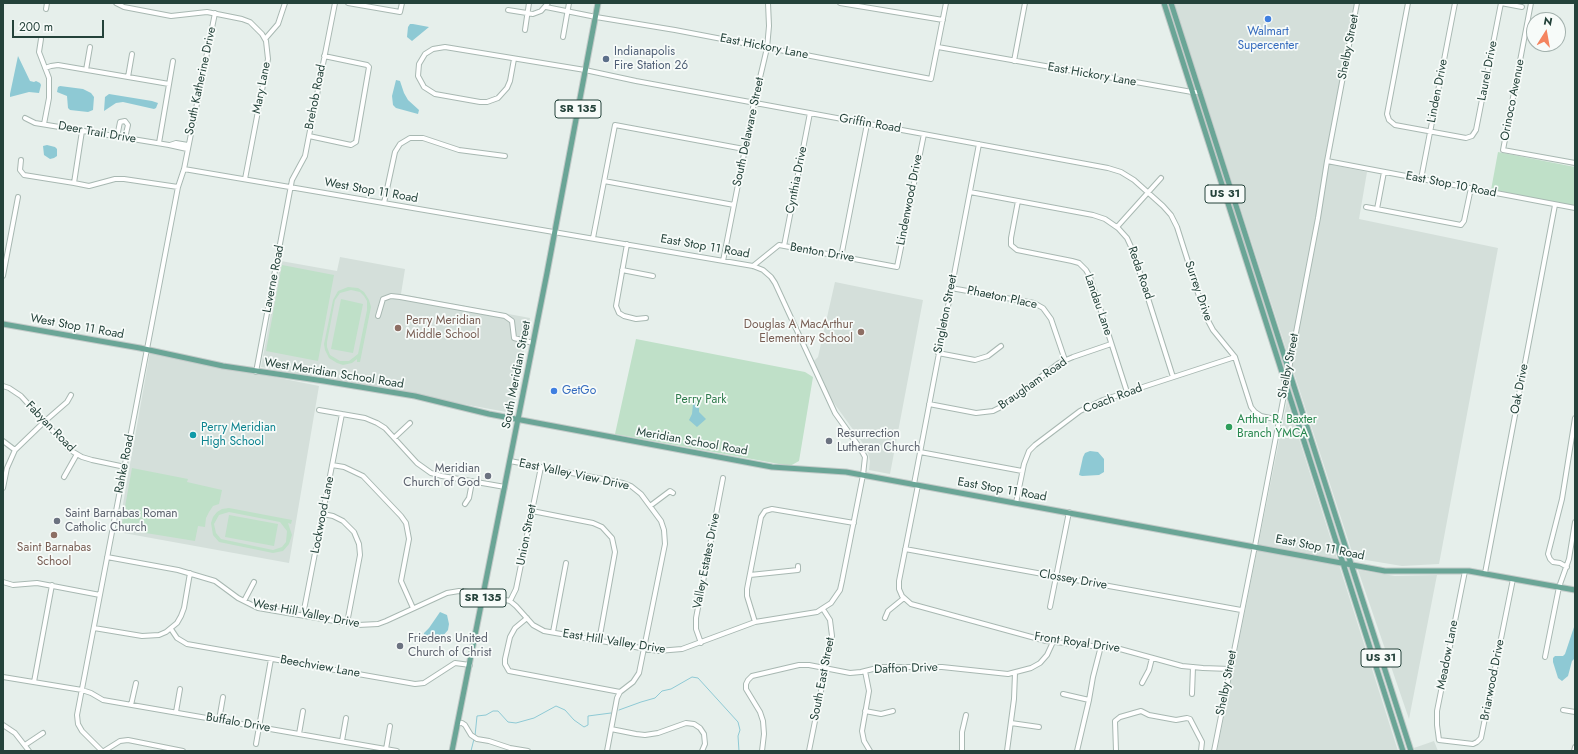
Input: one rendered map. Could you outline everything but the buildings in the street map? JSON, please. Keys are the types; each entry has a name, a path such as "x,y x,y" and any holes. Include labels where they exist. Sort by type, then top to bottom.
{"main road":[{"name":"South Meridian Street","path":"452,751 550,262 554,232 598,3"},
{"name":"US 31","path":"1164,3 1403,751"},
{"name":"US 31","path":"1171,3 1411,751"},
{"name":"West Stop 11 Road","path":"3,324 148,350"},
{"name":"West Meridian School Road","path":"148,350 256,372 320,380 415,396 482,413 518,419"},
{"name":"Meridian School Road","path":"518,419 772,467 833,470 864,475"},
{"name":"East Stop 11 Road","path":"864,475 1255,546 1351,565 1398,572 1465,571 1485,573 1575,590"}],"street":[{"path":"46,9 47,3"},
{"path":"116,3 124,7 171,16 202,12 215,13 242,19 250,22 258,28 265,39 274,30 279,21 285,3"},
{"name":"Brehob Road","path":"290,187 293,175 304,160 335,3"},
{"path":"348,3 400,12 402,3"},
{"path":"525,30 529,3"},
{"path":"563,36 570,3"},
{"name":"South Delaware Street","path":"723,260 744,149 767,48 769,26 768,3"},
{"path":"840,3 943,20"},
{"path":"938,47 946,3"},
{"path":"1014,62 1025,3"},
{"name":"Shelby Street","path":"1214,751 1255,546 1358,3"},
{"path":"1408,3 1387,114 1389,120 1395,125 1430,131"},
{"name":"Linden Drive","path":"1421,179 1455,3"},
{"path":"1501,3 1522,7"},
{"name":"Laurel Drive","path":"1430,131 1466,138 1472,137 1476,130 1501,3"},
{"name":"Orinoco Avenue","path":"1531,3 1504,150 1575,164"},
{"path":"508,10 528,14 538,13 547,5"},
{"name":"East Hickory Lane","path":"547,5 568,12 675,30 931,79 938,47 1014,62 1192,92 1200,92"},
{"name":"South Katherine Drive","path":"184,169 215,13"},
{"path":"41,39 39,52 49,78 49,98 44,124"},
{"name":"Mary Lane","path":"245,179 268,59 265,39"},
{"path":"86,70 90,47"},
{"name":"Griffin Road","path":"514,59 510,81 505,91 495,99 483,102 434,94 420,83 418,72 420,61 428,51 440,47 586,70 636,81 1113,169 1127,175 1148,192"},
{"path":"128,77 132,54"},
{"path":"309,136 351,145 354,144 370,69 368,66 324,56"},
{"path":"159,144 173,61"},
{"path":"45,68 58,66 169,84"},
{"name":"Cynthia Drive","path":"784,246 810,113"},
{"name":"Deer Trail Drive","path":"26,118 35,123 159,144 188,147"},
{"path":"117,137 120,122 125,121 128,125 125,138"},
{"path":"841,256 867,124"},
{"path":"593,238 614,125 744,149"},
{"path":"74,184 82,131"},
{"name":"Lindenwood Drive","path":"897,267 924,134"},
{"path":"384,203 395,152 402,142 410,138 423,138 443,146 459,150 505,156"},
{"name":"Singleton Street","path":"904,598 900,590 899,583 920,452 979,144"},
{"path":"21,160 20,170 24,175 74,184 89,186 115,179 124,179 178,187"},
{"name":"East Stop 10 Road","path":"1328,161 1575,208"},
{"name":"West Stop 11 Road","path":"184,169 554,232"},
{"name":"Rahke Road","path":"103,751 82,731 78,724 77,715 178,187 184,169"},
{"path":"1377,209 1384,172"},
{"path":"1117,227 1161,178"},
{"path":"604,182 734,205"},
{"name":"Laverne Road","path":"256,372 290,187"},
{"path":"1366,207 1461,225 1464,221 1471,188"},
{"name":"Reda Road","path":"970,192 1093,215 1105,219 1117,227 1127,238 1133,251 1173,377"},
{"name":"Surrey Drive","path":"1148,192 1165,208 1174,221 1207,319 1213,330 1235,357 1250,406 1263,418 1279,420"},
{"path":"3,276 18,197"},
{"name":"Landau Lane","path":"1018,201 1011,238 1012,245 1017,250 1072,261 1084,268 1090,277 1127,392"},
{"name":"Oak Drive","path":"1485,573 1555,205"},
{"name":"East Stop 11 Road","path":"554,232 723,260 753,266 767,273 776,285 834,413 863,452 865,463 864,475"},
{"path":"627,244 616,302 618,311 624,316 636,319 646,318"},
{"name":"Benton Drive","path":"753,266 779,245 897,267"},
{"path":"622,270 653,276"},
{"name":"Phaeton Place","path":"951,288 1034,303 1043,308 1051,319 1066,360"},
{"path":"378,316 383,299 391,296 506,316 512,321 514,338 533,343"},
{"name":"Braugham Road","path":"929,404 976,413 994,410 1003,406 1052,368 1066,360 1111,344"},
{"path":"938,353 975,360 988,356 1001,346"},
{"name":"Coach Road","path":"1016,503 1022,471 1029,451 1035,444 1073,416 1096,402 1235,357"},
{"name":"Fabyan Road","path":"3,386 21,396 70,450 92,460 125,467"},
{"path":"3,488 7,468 15,450 67,402 71,395"},
{"path":"319,410 366,418 377,423 385,428 417,463 431,473 504,487"},
{"name":"Lockwood Lane","path":"303,615 342,414"},
{"path":"1567,567 1560,563 1553,562 1548,554 1562,499 1573,444 1575,418"},
{"path":"394,438 410,423"},
{"path":"3,442 15,450"},
{"path":"920,452 1022,471"},
{"path":"64,476 77,454"},
{"name":"East Valley View Drive","path":"510,461 631,486 641,494 661,521 664,530 665,544 644,649"},
{"path":"332,465 350,469 363,476 406,523 409,539 401,581 413,608"},
{"name":"Union Street","path":"510,601 516,590 541,467"},
{"path":"823,609 831,603 840,590 864,475"},
{"name":"Valley Estates Drive","path":"701,643 696,629 696,618 724,478"},
{"path":"465,504 469,498 472,482"},
{"path":"650,506 670,491 673,493"},
{"path":"755,622 748,596 750,575 761,517 765,511 772,509 854,524"},
{"path":"532,511 593,523 601,526 612,538 614,552 599,641"},
{"path":"1050,607 1069,512"},
{"path":"323,514 333,516 343,521 354,532 359,544 360,555 347,623"},
{"path":"1545,657 1559,587 1567,567 1575,522"},
{"name":"Clossey Drive","path":"905,549 1241,610"},
{"name":"West Hill Valley Drive","path":"107,558 190,573 215,581 244,601 258,608 367,626 378,624 446,593 459,591 483,595"},
{"path":"553,632 566,563"},
{"path":"750,575 798,570 798,566"},
{"name":"Meadow Lane","path":"1439,740 1437,710 1465,571"},
{"path":"94,628 148,637 159,635 171,629 177,623 184,608 190,573"},
{"name":"Briarwood Drive","path":"1439,740 1473,744 1480,740 1482,736 1513,579"},
{"path":"3,582 13,585 32,583 100,595"},
{"path":"244,601 254,582"},
{"path":"34,682 52,586"},
{"path":"483,595 510,601"},
{"path":"885,618 888,611 904,598"},
{"name":"Front Royal Drive","path":"904,598 916,606 943,612 1036,639 1126,650 1170,663 1193,667 1230,669"},
{"name":"East Hill Valley Drive","path":"510,601 539,629 644,649 670,651 701,643 755,622 810,614 823,609"},
{"name":"South East Street","path":"809,751 832,631 830,620 823,609"},
{"path":"527,618 515,628 510,637 505,659 507,669 512,673 620,692"},
{"name":"Beechview Lane","path":"171,629 177,638 187,644 416,684 424,682 455,663 470,665"},
{"name":"Daffon Drive","path":"762,751 764,734 763,722 760,712 746,689 748,679 752,676 798,665 809,665 850,673 881,667 942,667 962,668 996,673 1015,673 1031,668 1040,663 1048,655 1053,642"},
{"path":"1077,751 1101,646"},
{"path":"607,751 617,698 620,692 638,677 644,649"},
{"path":"1142,683 1149,670 1152,658"},
{"path":"256,744 271,659"},
{"path":"1192,694 1193,667"},
{"path":"865,671 869,691 862,734 865,744 870,751"},
{"path":"1007,751 1015,673"},
{"name":"Buffalo Drive","path":"3,677 82,690 103,700 397,751"},
{"path":"131,705 136,683"},
{"path":"176,712 180,689"},
{"path":"1063,694 1089,700"},
{"path":"219,720 223,697"},
{"path":"1563,710 1575,712"},
{"path":"299,734 303,711"},
{"path":"865,711 881,714 893,711"},
{"path":"1116,751 1115,721 1119,718 1141,711 1149,715 1176,720 1189,718 1202,742 1201,751"},
{"path":"962,751 962,732 966,715"},
{"path":"342,741 346,718"},
{"path":"458,723 465,725 475,739 489,740 510,748 528,751"},
{"path":"611,729 636,734 647,734 658,733 690,723 700,728 704,734 705,744 702,751"},
{"path":"1011,723 1040,727"},
{"path":"3,725 13,731 29,751"},
{"path":"386,749 390,726"},
{"path":"25,745 43,733"},
{"path":"103,751 124,740 169,750 183,751"},
{"path":"1574,751 1575,747"}],"shaded area":[{"path":"1174,3 1355,3 1324,163 1367,172 1359,219 1498,248 1439,564 1402,566 1354,558"},
{"name":"Perry Meridian Middle School","path":"340,257 405,269 401,294 530,318 512,413 261,367 281,261 337,271"},
{"path":"835,282 923,300 890,474 869,470 870,461 867,449 831,399 814,361 818,357"},
{"name":"Perry Meridian High School","path":"150,352 319,386 289,563 118,532"},
{"path":"1287,401 1398,751 1217,751"},
{"path":"1358,570 1395,576 1437,575 1409,719"},
{"path":"1434,741 1438,751 1415,751 1414,748"}],"green space":[{"path":"1498,152 1575,167 1575,206 1491,190"},
{"path":"282,265 334,275 318,361 266,351"},
{"path":"348,287 358,288 364,292 369,300 371,307 360,362 357,362 357,359 352,363 343,365 337,363 329,358 325,350 324,344 333,300 338,291","holes":["351,290 360,292 367,301 367,310 358,354 349,361 340,361 330,355 327,347 335,300 340,293"]},
{"path":"341,299 363,304 353,353 331,349"},
{"name":"Perry Park","path":"636,339 805,372 813,377 799,461 790,466 615,434"},
{"path":"132,468 188,479 187,482 222,490 219,504 213,506 209,512 206,518 205,527 198,526 195,541 121,529"},
{"path":"229,508 292,520 291,524 288,523 292,535 289,544 283,551 273,553 219,542 213,535 211,523 213,517 222,509","holes":["229,512 280,522 287,531 286,542 282,547 273,550 221,539 216,533 214,524 219,515"]},
{"path":"229,515 278,524 274,546 225,537"}],"water":[{"path":"410,24 429,27 412,41 407,37 408,27"},
{"path":"18,56 30,81 40,83 39,93 29,92 10,97"},
{"path":"396,80 400,81 408,100 419,110 418,114 396,108 393,105 392,96"},
{"path":"58,87 83,89 91,93 94,97 93,110 88,112 70,110 68,108 67,96 57,92"},
{"path":"109,94 158,103 154,109 123,102 116,103 104,111 105,97"},
{"path":"47,145 57,149 57,156 50,159 44,155 43,146"},
{"path":"695,402 699,405 699,412 706,419 697,427 689,420 692,414 693,404"},
{"path":"1090,451 1098,452 1104,459 1104,472 1099,475 1079,475 1083,457 1085,453"},
{"path":"440,612 447,615 449,624 448,630 442,637 433,643 428,643 423,639 424,633"},
{"path":"1575,624 1575,658 1572,661 1568,676 1562,681 1558,678 1553,658 1555,656 1563,656 1565,654"}],"waterway":[{"path":"619,710 655,698 662,691 671,689 692,677 698,678 738,722 740,730 738,736 739,751"},
{"path":"475,736 477,716 486,715 493,711 498,711 508,722 516,723 534,718 556,706 565,710 574,720 584,727 588,725 588,716 611,713"},
{"path":"471,751 474,739"}],"place":[{"name":"Walmart Supercenter","path":"1268,19"},
{"name":"Indianapolis Fire Station 26","path":"606,59"},
{"name":"Perry Meridian Middle School","path":"398,328"},
{"name":"Douglas A MacArthur Elementary School","path":"861,332"},
{"name":"GetGo","path":"554,391"},
{"name":"Arthur R. Baxter Branch YMCA","path":"1229,427"},
{"name":"Perry Meridian High School","path":"193,435"},
{"name":"Resurrection Lutheran Church","path":"829,441"},
{"name":"Meridian Church of God","path":"488,476"},
{"name":"Saint Barnabas Roman Catholic Church","path":"57,521"},
{"name":"Saint Barnabas School","path":"54,535"},
{"name":"Friedens United Church of Christ","path":"400,646"}]}
